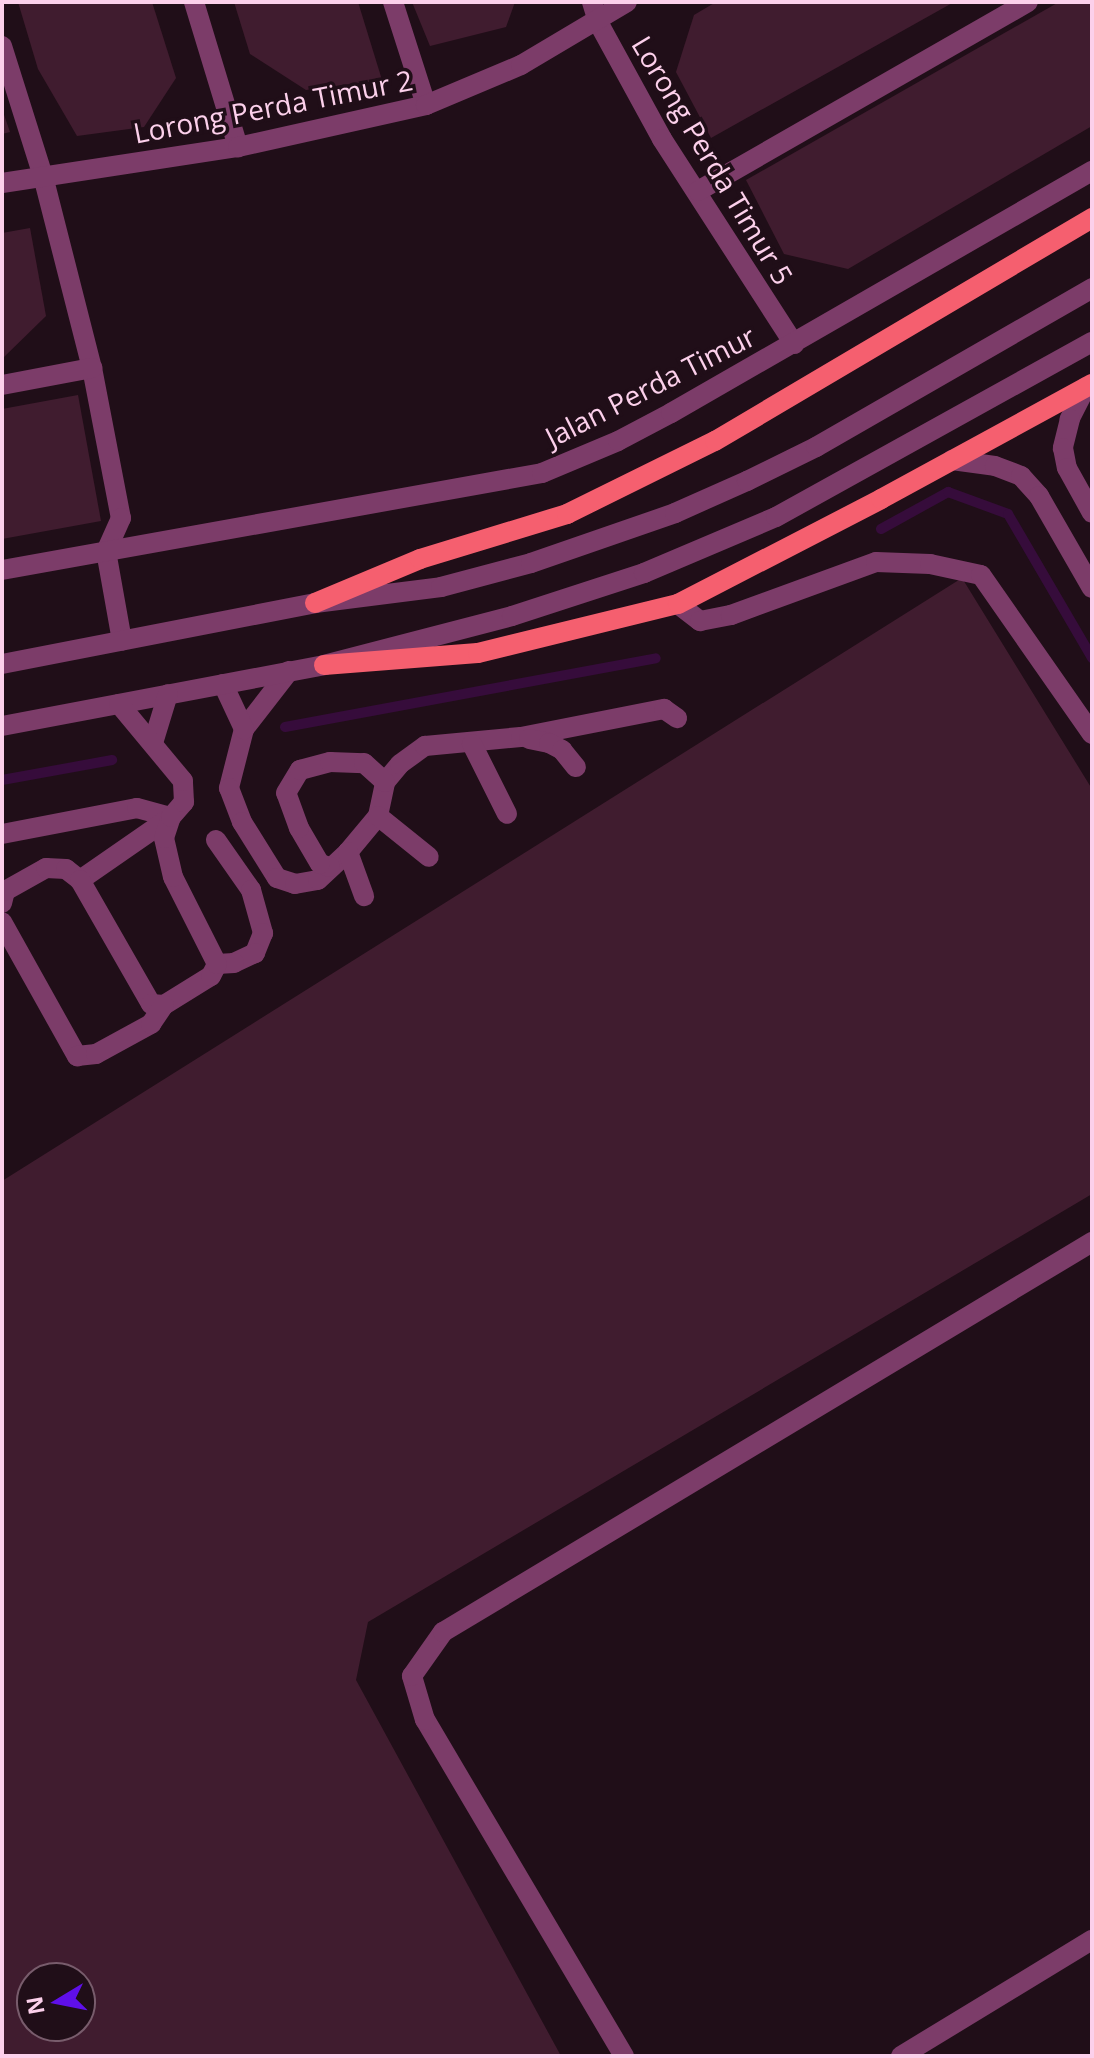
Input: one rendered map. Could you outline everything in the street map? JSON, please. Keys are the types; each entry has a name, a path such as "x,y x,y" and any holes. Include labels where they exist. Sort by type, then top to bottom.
{"main road":[{"path":"315,603 420,559 567,514 715,441 1092,218"},
{"path":"324,665 478,653 678,604 1089,385"}],"street":[{"path":"194,2 238,147"},
{"path":"393,2 426,105"},
{"name":"Lorong Perda Timur 5","path":"592,2 598,22 662,139 794,344"},
{"name":"Lorong Perda Timur 2","path":"2,183 238,147 426,105 521,65 627,2"},
{"path":"698,191 1028,2"},
{"path":"2,46 43,176 92,368 121,518 106,551 122,641"},
{"name":"Jalan Perda Timur","path":"2,570 542,473 618,441 794,344 1092,171"},
{"path":"2,664 315,603 441,587 531,563 675,513 816,447 1092,288"},
{"path":"2,726 324,665 512,616 696,553 834,488 1092,342"},
{"path":"2,385 92,368"},
{"path":"1089,385 1070,419 1063,448 1067,468 1092,513"},
{"path":"952,460 995,466 1021,476 1039,496 1092,588"},
{"path":"678,604 700,621 731,615 876,562 930,564 981,575 1092,734"},
{"path":"289,671 244,729 229,788 242,822 277,878 295,884 318,880 348,852 378,816 385,782 400,764 425,746 521,737 664,709 677,718"},
{"path":"223,684 244,729"},
{"path":"153,743 168,694"},
{"path":"80,880 171,817 184,802 183,781 119,704"},
{"path":"521,737 549,743 562,750 576,767"},
{"path":"472,744 507,814"},
{"path":"330,867 320,864 286,793 300,770 330,762 364,763 385,782"},
{"path":"2,834 137,808 171,817"},
{"path":"378,816 429,857"},
{"path":"171,817 164,838 173,877 217,964"},
{"path":"216,840 251,890 263,933 255,953 234,963 217,964"},
{"path":"348,852 364,896"},
{"path":"2,903 5,891 46,868 66,869 80,880 151,1004 164,1005"},
{"path":"2,922 77,1056 96,1054 151,1024 164,1005 211,976 217,964"},
{"path":"624,2056 425,1720 412,1676 443,1632 1092,1242"},
{"path":"901,2056 1092,1940"}],"building":[{"path":"18,2 152,2 176,78 144,127 77,136 38,69"},
{"path":"234,2 358,2 382,80 306,90 250,54"},
{"path":"412,2 515,2 506,27 430,46"},
{"path":"716,2 954,2 711,138 676,72 694,15"},
{"path":"1059,2 1092,2 1092,126 848,269 784,254 746,180"},
{"path":"2,109 10,132 2,134"},
{"path":"30,228 46,316 2,359 2,233"},
{"path":"78,395 101,521 2,539 2,409"},
{"path":"962,578 1092,789 1092,1194 368,1622 356,1680 561,2056 2,2056 2,1181"}],"waterway":[{"path":"881,529 948,492 1008,514 1092,658"},
{"path":"285,727 656,658"},
{"path":"2,780 112,760"}]}
